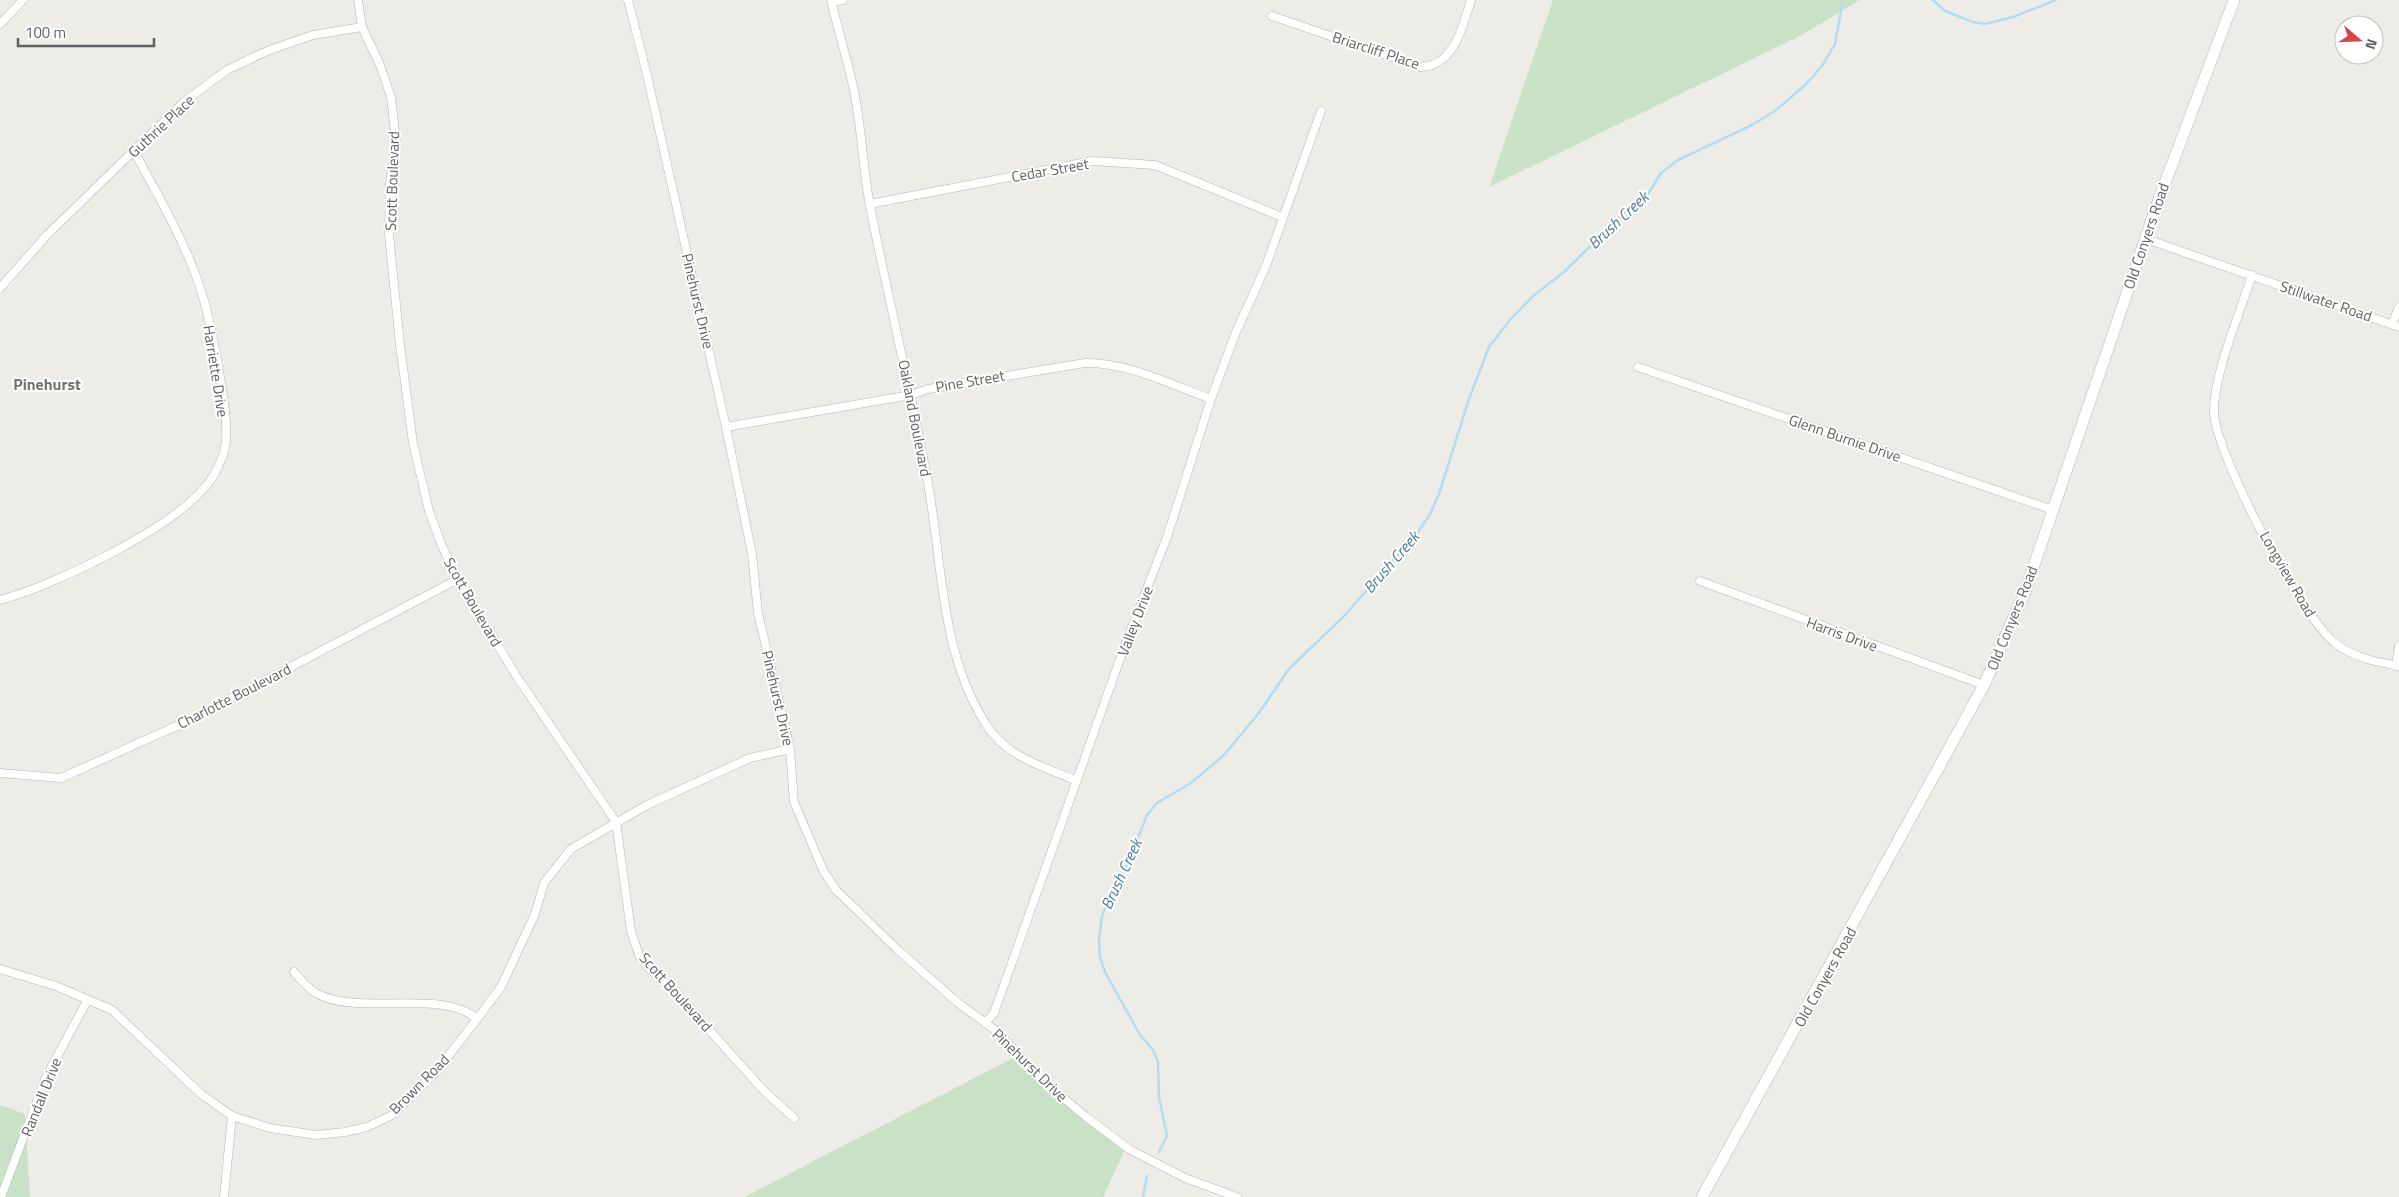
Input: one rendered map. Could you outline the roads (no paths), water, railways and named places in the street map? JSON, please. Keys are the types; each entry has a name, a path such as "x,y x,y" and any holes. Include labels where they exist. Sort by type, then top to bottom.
{"street":[{"path":"0,24 23,0"},
{"name":"Scott Boulevard","path":"358,0 362,27 380,65 391,97 396,140 390,184 389,234 400,345 413,442 429,511 442,546 458,579 517,677 616,822 631,931 639,955 649,968 678,994 764,1092 794,1118"},
{"name":"Pinehurst Drive","path":"628,0 647,75 726,427 752,554 758,613 790,749 794,802 823,870 836,890 898,950 958,1003 998,1032 1041,1079 1129,1149 1185,1178 1237,1197"},
{"path":"832,1 843,0"},
{"name":"Briarcliff Place","path":"1272,16 1421,67 1434,66 1450,53 1471,0"},
{"name":"Old Conyers Road","path":"1702,1197 1984,686 2025,592 2146,238 2234,0"},
{"name":"Oakland Boulevard","path":"832,1 855,95 870,204 912,395 930,495 949,631 956,657 968,689 987,726 1004,747 1022,758 1077,780"},
{"name":"Guthrie Place","path":"0,288 47,235 185,101 227,70 267,51 313,35 362,27"},
{"name":"Valley Drive","path":"985,1023 994,1013 1077,780 1167,537 1211,399 1236,332 1266,266 1282,217 1322,111"},
{"name":"Harriette Drive","path":"0,600 27,593 112,553 162,522 184,507 209,482 224,453 224,400 213,340 196,277 172,222 134,151"},
{"name":"Cedar Street","path":"870,204 1092,161 1155,165 1282,217"},
{"name":"Stillwater Road","path":"2146,238 2395,326"},
{"name":"Longview Road","path":"2252,275 2215,390 2214,415 2220,442 2243,492 2302,605 2323,632 2349,652 2370,661 2398,666"},
{"path":"2395,326 2399,307"},
{"name":"Pine Street","path":"726,427 912,395 928,389 978,380 1085,363 1099,363 1142,374 1211,399"},
{"name":"Glenn Burnie Drive","path":"1638,367 2053,510"},
{"name":"Charlotte Boulevard","path":"0,773 61,778 192,719 458,579"},
{"name":"Harris Drive","path":"1700,581 1984,686"},
{"path":"2398,666 2399,646"},
{"name":"Brown Road","path":"0,969 56,986 87,1001 112,1010 201,1094 232,1116 270,1128 316,1134 345,1132 367,1126 392,1115 435,1073 477,1019 500,987 535,914 544,883 571,849 635,810 750,758 790,749"},
{"path":"294,972 314,993 331,999 364,1004 406,1003 437,1005 470,1012 477,1019"},
{"name":"Randall Drive","path":"1,1197 46,1077 87,1001"},
{"path":"224,1197 232,1116"}],"waterway":[{"name":"Brush Creek","path":"1159,1152 1167,1136 1159,1097 1158,1062 1153,1050 1140,1035 1105,972 1100,957 1099,939 1102,916 1109,898 1127,865 1147,815 1157,803 1191,783 1225,754 1258,714 1289,669 1345,615 1418,532 1430,514 1439,494 1469,399 1489,347 1510,320 1533,296 1564,272 1630,207 1646,197 1661,173 1678,160 1752,125 1775,111 1805,85 1822,66 1835,44 1843,0"},
{"path":"1933,0 1945,11 1973,22 1985,24 2013,17 2056,0"},
{"name":"Brush Creek","path":"1143,1197 1147,1176"}],"district":[{"name":"Pinehurst","path":"47,384"}]}
